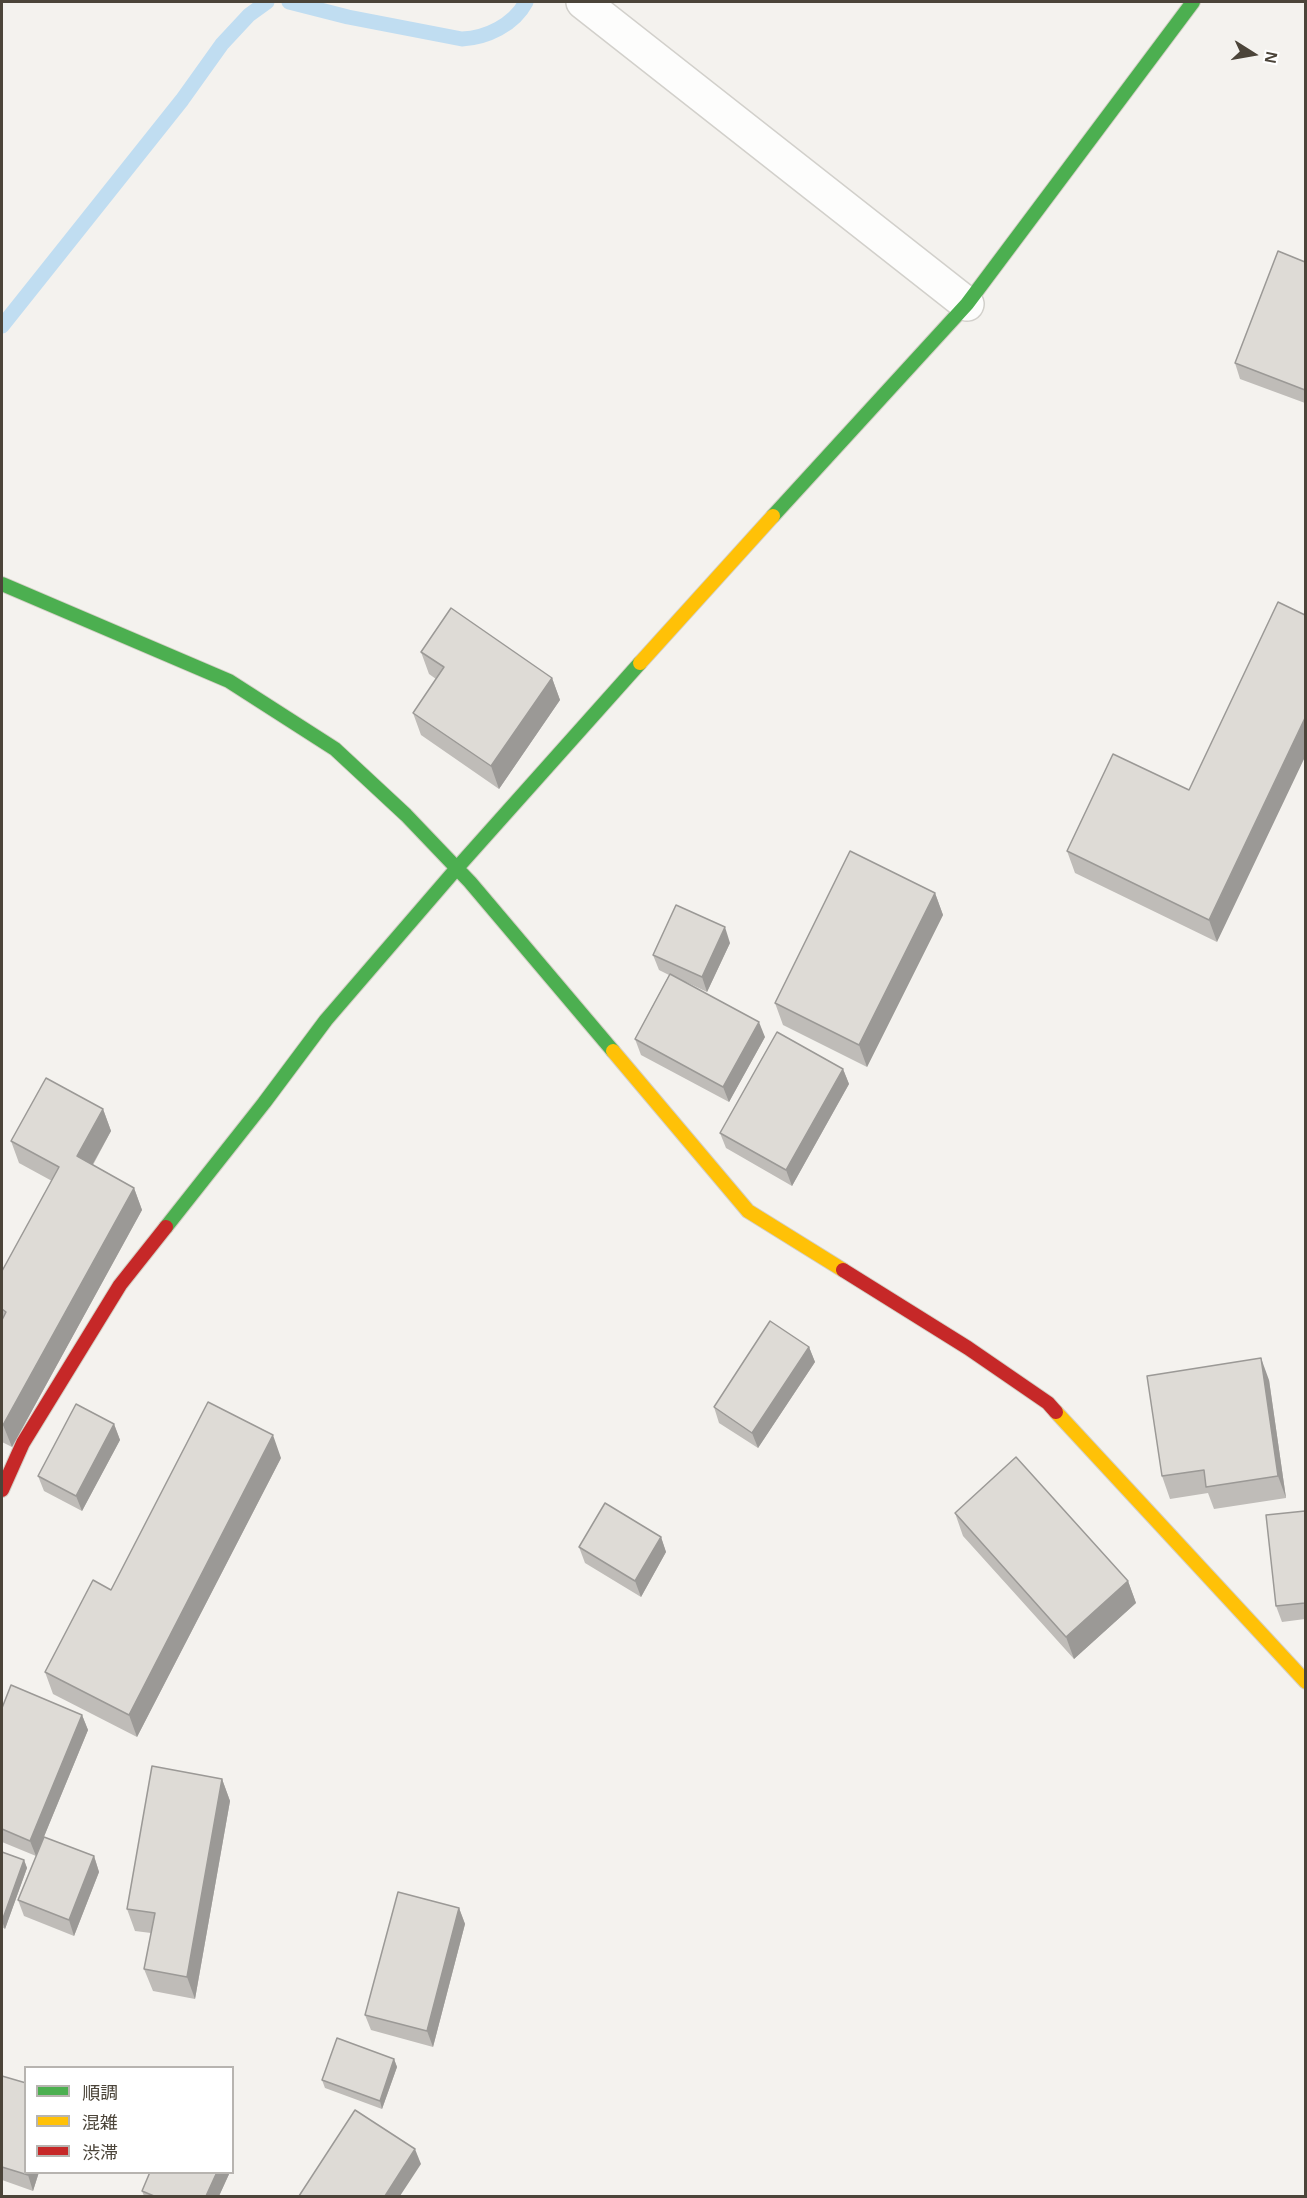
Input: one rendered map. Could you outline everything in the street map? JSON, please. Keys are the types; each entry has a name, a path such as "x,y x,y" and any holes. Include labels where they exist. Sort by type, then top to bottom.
{"street":[{"path":"583,2 968,304"},
{"path":"2,1490 23,1443 120,1285 264,1103 326,1020 457,868 665,634 968,304 1193,2"},
{"path":"2,584 229,681 335,750 406,815 457,868 748,1211 968,1348 1048,1403 1305,1682"}],"building":[{"path":"1278,251 1305,262 1305,390 1235,363"},
{"path":"1278,602 1305,615 1305,718 1209,920 1067,851 1113,754 1189,790"},
{"path":"451,608 552,678 491,766 413,713 444,667 421,652"},
{"path":"850,851 935,893 859,1045 775,1003"},
{"path":"676,905 725,927 702,977 653,955"},
{"path":"670,974 759,1022 723,1087 635,1039"},
{"path":"777,1032 843,1069 786,1170 720,1133"},
{"path":"46,1078 103,1109 77,1156 134,1188 3,1425 2,1320 6,1312 2,1309 2,1271 59,1167 11,1141"},
{"path":"770,1321 809,1347 752,1433 714,1407"},
{"path":"1261,1358 1278,1476 1206,1487 1204,1470 1162,1476 1147,1376"},
{"path":"208,1402 273,1435 129,1715 45,1672 93,1580 111,1590"},
{"path":"76,1404 114,1424 76,1496 38,1476"},
{"path":"1016,1457 1128,1581 1066,1637 955,1513"},
{"path":"605,1503 661,1537 635,1581 579,1547"},
{"path":"1305,1511 1305,1603 1276,1606 1266,1515"},
{"path":"11,1685 82,1715 30,1841 2,1829 2,1708"},
{"path":"152,1766 222,1779 187,1977 144,1969 155,1913 127,1909"},
{"path":"44,1837 94,1856 69,1920 18,1900"},
{"path":"2,1852 24,1860 2,1921"},
{"path":"398,1892 459,1908 427,2031 365,2015"},
{"path":"337,2038 394,2059 380,2101 322,2080"},
{"path":"2,2076 24,2082 24,2174 2,2167"},
{"path":"355,2110 415,2149 385,2196 299,2196"},
{"path":"149,2174 216,2174 206,2196 154,2196 142,2191"}],"waterway":[{"path":"2,326 182,100 222,44 249,15 267,2"},
{"path":"289,2 348,17 462,39 490,33 507,24 526,2"}],"traffic: fast":[{"path":"773,516 967,304 1193,2"},
{"path":"2,584 229,681 335,749 406,815 470,882 613,1051"},
{"path":"166,1227 326,1020 457,868 640,663"}],"traffic: slow":[{"path":"640,663 773,516"},
{"path":"613,1051 748,1211 843,1270"},
{"path":"1056,1412 1306,1682"}],"traffic: jam":[{"path":"2,1490 23,1443 120,1285 166,1227"},
{"path":"843,1270 968,1348 1048,1403 1056,1412"}]}
